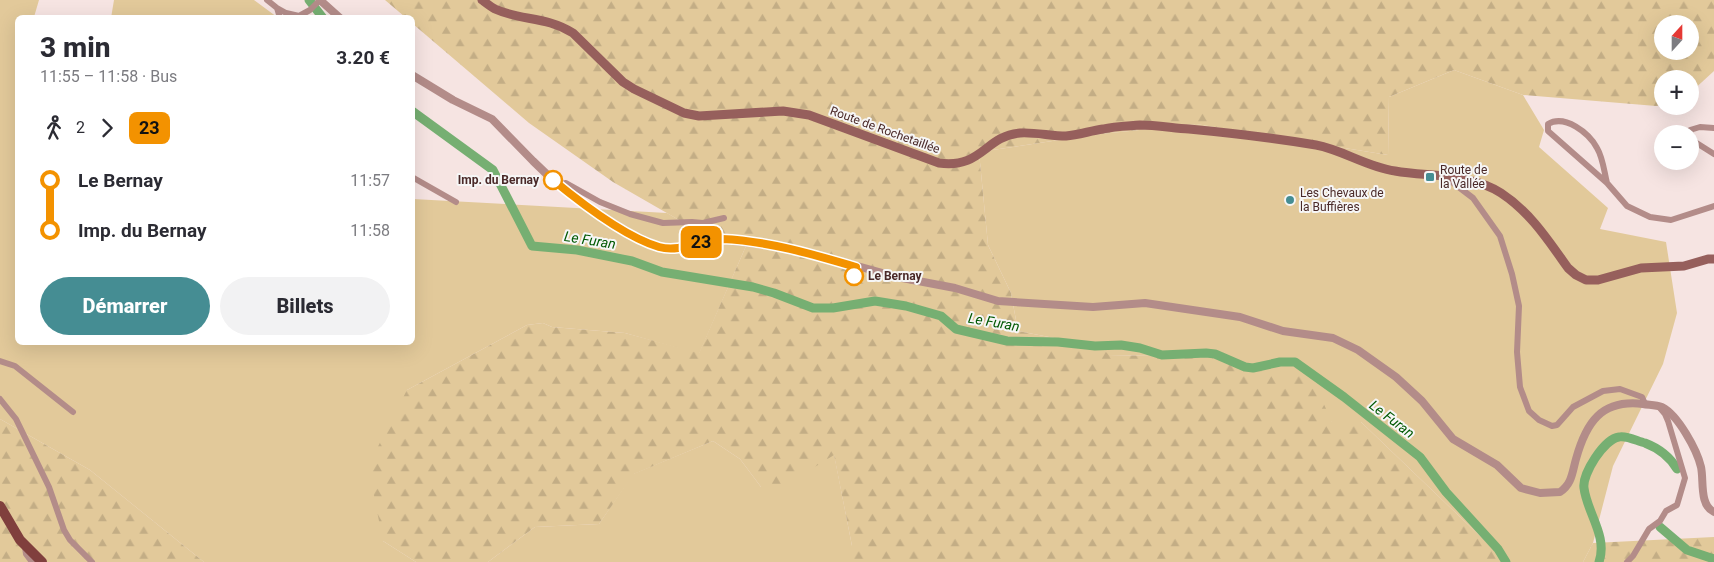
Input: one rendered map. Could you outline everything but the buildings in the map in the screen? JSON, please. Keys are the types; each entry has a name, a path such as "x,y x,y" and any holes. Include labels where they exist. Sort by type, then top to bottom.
{"main road":[{"name":"Route de Rochetaillée","path":"482,0 495,9 514,15 536,18 564,27 573,33 623,82 684,113 699,116 783,110 809,115 939,163 950,165 964,163 1001,138 1020,133 1066,136 1085,134 1104,128 1143,125 1213,131 1318,146 1394,171 1450,178 1488,186 1500,192 1530,215 1568,268 1586,280 1598,280 1640,268 1684,266 1714,259"},
{"path":"0,506 26,547 42,562"}],"street":[{"path":"267,0 286,13 295,15"},
{"path":"301,15 310,10 319,1 336,15"},
{"path":"277,8 279,15"},
{"path":"415,78 453,100 492,119 558,185 603,217 633,235 660,247 675,249 709,239 743,242 799,250 897,277 955,288 998,301 1093,307 1145,303 1240,317 1283,331 1333,338 1358,350 1396,376 1422,401 1453,439 1497,465 1521,488 1534,492 1551,494 1560,492 1569,484 1582,437 1590,424 1602,412 1614,406 1630,402 1657,406 1668,411 1692,443 1701,466 1707,506 1714,512"},
{"path":"1607,183 1597,148 1589,137 1576,127 1565,122 1554,120 1548,124 1548,131 1607,183 1627,206 1650,217 1671,220 1714,206"},
{"path":"1714,128 1696,127 1690,133 1695,142 1714,154"},
{"path":"1450,178 1452,182 1472,198 1500,236 1512,274 1519,306 1517,334 1520,387 1530,411 1539,420 1552,426 1557,425 1573,407 1603,390 1620,389 1642,397 1645,404"},
{"path":"415,179 456,202"},
{"path":"558,185 566,183 600,202 630,214 663,222 703,223 724,218"},
{"path":"0,361 15,366 73,412"},
{"path":"0,399 16,419 34,460 49,487 64,530 70,540 92,562"},
{"path":"1627,562 1633,556 1649,529 1658,523 1666,511 1677,505 1685,478 1668,421 1665,414 1657,406"},
{"path":"26,547 26,554 32,562"}],"green space":[{"path":"0,0 39,0 35,15 15,15 15,345 415,345 415,199 667,213 705,235 746,246 699,354 625,333 552,327 543,323 527,325 407,390 383,541 416,562 204,562 90,470 0,419"},
{"path":"114,0 254,0 274,15 112,15"},
{"path":"385,0 1714,0 1714,71 1699,85 1699,70 1654,70 1654,106 1523,95 1454,70 1389,97 1388,155 1196,124 1092,135 979,152 988,245 1011,293 1018,331 1101,347 1109,355 1205,357 1312,378 1332,422 1361,422 1507,562 852,562 852,546 834,455 778,490 761,487 740,459 713,441 634,474 599,524 535,527 488,562 416,562 383,541 368,466 407,390 527,325 543,323 552,327 625,333 699,353 746,246 705,235 613,182 529,123 415,26 415,15 403,15"},
{"path":"1454,70 1523,95 1544,130 1539,147 1608,208 1600,229 1666,242 1677,313 1663,364 1613,466 1593,543 1583,562 1507,562 1361,422 1332,422 1205,357 1108,355 1101,347 1018,331 1011,293 988,245 979,152 1092,135 1196,124 1388,155 1389,97"},
{"path":"0,419 90,470 204,562 0,562"},
{"path":"713,441 740,459 761,487 834,454 852,546 852,562 488,562 535,527 599,524 633,474"},
{"path":"1714,537 1714,562 1583,562 1593,543"}],"waterway":[{"name":"Le Furan","path":"309,0 321,15"},
{"name":"Le Furan","path":"415,113 493,170 532,246 577,250 632,261 662,272 753,287 813,308 833,308 875,301 906,306 941,316 956,329 1007,341 1058,342 1095,346 1121,345 1140,348 1162,355 1206,353 1215,354 1245,367 1253,368 1280,362 1295,362 1344,397 1420,457 1446,492 1498,549 1506,562"},
{"name":"Le Furan","path":"1599,562 1601,543 1586,497 1584,482 1590,466 1601,450 1613,439 1628,437 1655,447 1677,469"},
{"name":"Le Furan","path":"1660,527 1687,550 1714,559"}],"bus line":[{"name":"23","path":"553,180 603,217 646,242 660,247 675,249 709,239 724,239 783,247 856,267 854,276"}],"place":[{"name":"Route de la Vallée","path":"1430,177"},
{"name":"Imp. du Bernay","path":"553,180"},
{"name":"Les Chevaux de la Buffières","path":"1290,200"},
{"name":"Le Bernay","path":"854,276"}]}
